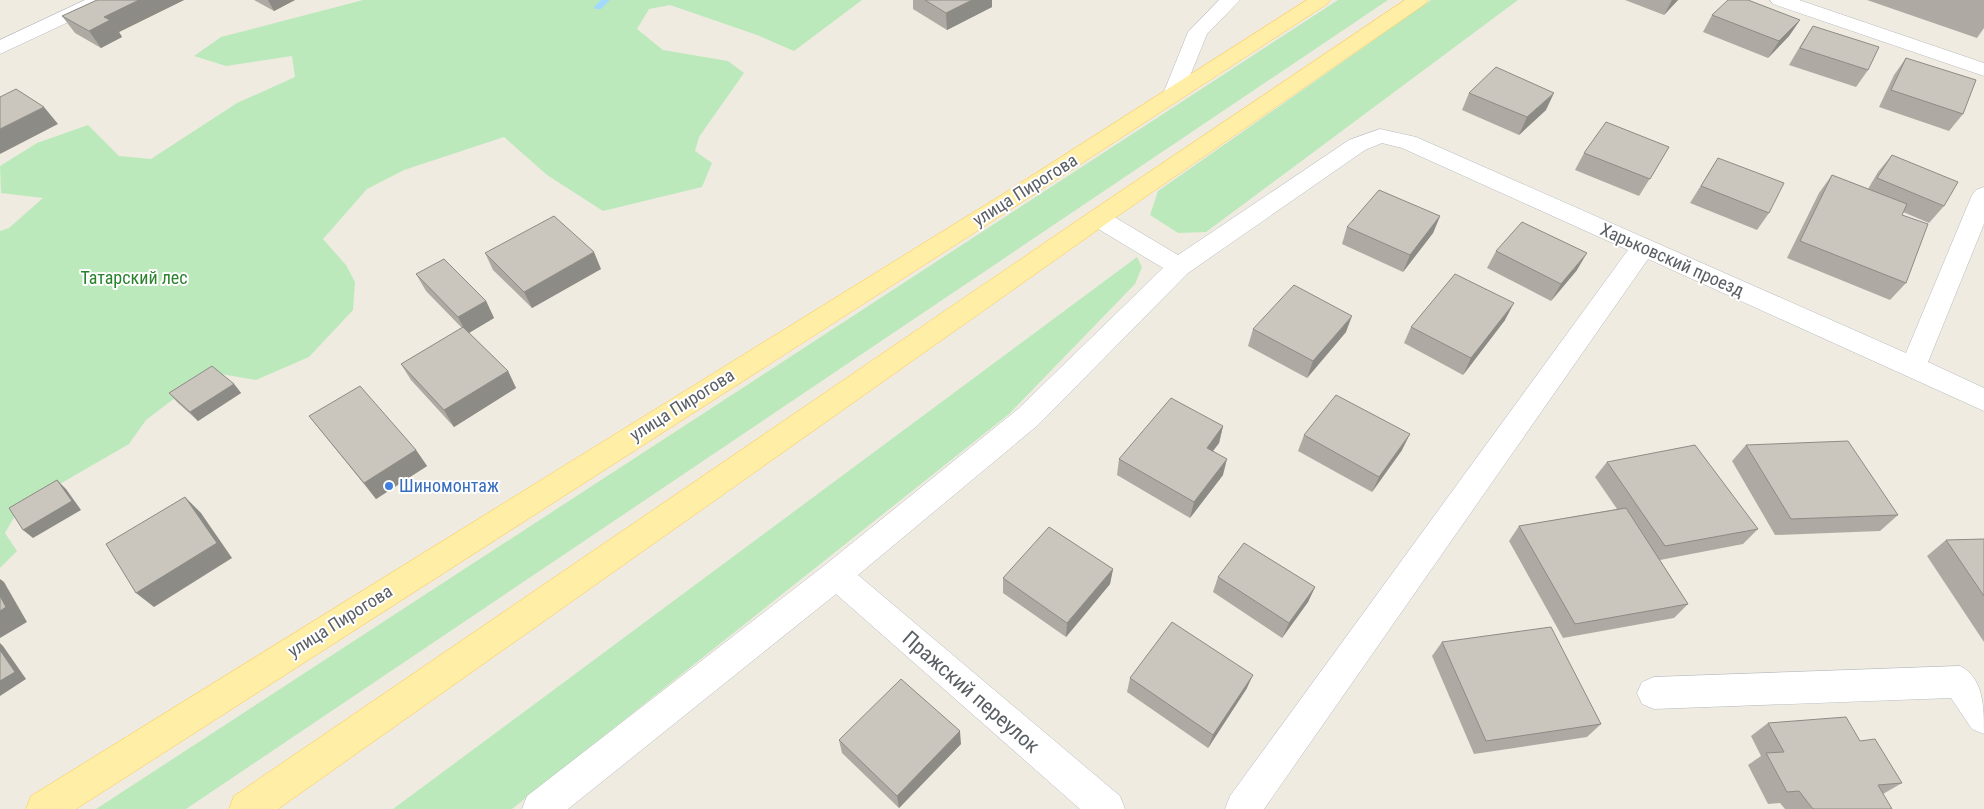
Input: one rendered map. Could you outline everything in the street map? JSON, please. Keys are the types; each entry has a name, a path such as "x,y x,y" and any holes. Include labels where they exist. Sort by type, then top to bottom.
{"main road":[{"name":"улица Пирогова","path":"44,809 1020,194 1320,0"},
{"path":"247,809 1098,218 1418,0"}],"street":[{"path":"0,48 100,0"},
{"path":"1174,94 1198,32 1230,0"},
{"path":"1780,0 1984,70"},
{"name":"Харьковский проезд","path":"540,809 836,575 1028,416 1179,267 1357,145 1380,136 1408,142 1984,400"},
{"path":"1913,367 1984,195"},
{"path":"1098,218 1179,267"},
{"path":"1243,809 1643,247"},
{"name":"Пражский переулок","path":"836,575 1107,809"},
{"path":"1654,693 1960,682 1984,718"}],"green space":[{"name":"Татарский лес","path":"363,0 862,0 794,51 757,35 670,5 649,9 637,29 663,50 728,61 744,73 699,137 695,151 712,163 702,187 603,211 547,175 504,137 404,170 367,189 323,239 346,265 355,282 353,310 309,357 256,380 209,372 146,420 129,444 20,507 5,533 17,551 0,568 0,231 9,228 43,198 1,193 0,166 37,143 88,125 119,156 151,159 237,103 295,77 292,56 226,66 194,56 221,37"},
{"path":"1338,0 1388,0 186,809 96,809"},
{"path":"1431,0 1518,0 1206,232 1178,233 1150,215 1158,191"},
{"path":"1137,257 1142,267 1135,284 1009,414 512,809 393,809"}],"building":[{"path":"97,0 139,0 104,17 110,20 89,31 62,16"},
{"path":"925,0 972,0 946,13"},
{"path":"1728,0 1748,0 1800,20 1779,41 1712,15"},
{"path":"1813,26 1879,47 1868,70 1800,48"},
{"path":"1906,58 1976,80 1963,114 1891,90"},
{"path":"1496,67 1554,93 1527,117 1469,93"},
{"path":"16,89 44,107 0,129 0,97"},
{"path":"1606,122 1669,147 1650,179 1584,153"},
{"path":"1892,155 1958,182 1944,206 1877,178"},
{"path":"1718,158 1784,183 1769,213 1701,186"},
{"path":"1832,175 1907,204 1902,215 1928,224 1906,283 1800,241"},
{"path":"1379,190 1440,216 1410,255 1347,227"},
{"path":"554,216 594,252 524,292 485,253"},
{"path":"1522,222 1587,253 1561,284 1496,251"},
{"path":"444,259 486,301 458,317 416,274"},
{"path":"1455,274 1514,303 1471,358 1411,327"},
{"path":"1294,285 1352,316 1313,361 1253,329"},
{"path":"463,327 508,371 444,410 401,364"},
{"path":"212,366 234,384 190,412 169,393"},
{"path":"360,386 416,450 364,483 309,416"},
{"path":"1336,395 1410,434 1379,477 1304,435"},
{"path":"1171,398 1223,426 1207,448 1227,459 1194,502 1119,459"},
{"path":"1848,441 1898,515 1791,519 1746,445"},
{"path":"1695,445 1758,529 1665,546 1607,462"},
{"path":"57,480 72,501 23,530 9,508"},
{"path":"185,497 217,543 136,593 106,544"},
{"path":"1626,508 1688,604 1575,624 1519,526"},
{"path":"1049,527 1113,569 1067,623 1003,578"},
{"path":"1984,539 1984,596 1946,540"},
{"path":"1244,543 1315,587 1289,623 1218,577"},
{"path":"0,596 6,607 0,611"},
{"path":"1172,622 1253,675 1213,735 1130,678"},
{"path":"1551,627 1601,724 1486,741 1442,642"},
{"path":"0,650 15,672 0,681"},
{"path":"901,679 960,731 897,796 839,740"},
{"path":"1846,717 1860,741 1875,739 1902,783 1878,785 1892,809 1813,809 1799,791 1787,792 1766,753 1784,752 1768,723"}],"waterway":[{"path":"598,7 606,0"}],"place":[{"name":"Шиномонтаж","path":"389,486"}]}
